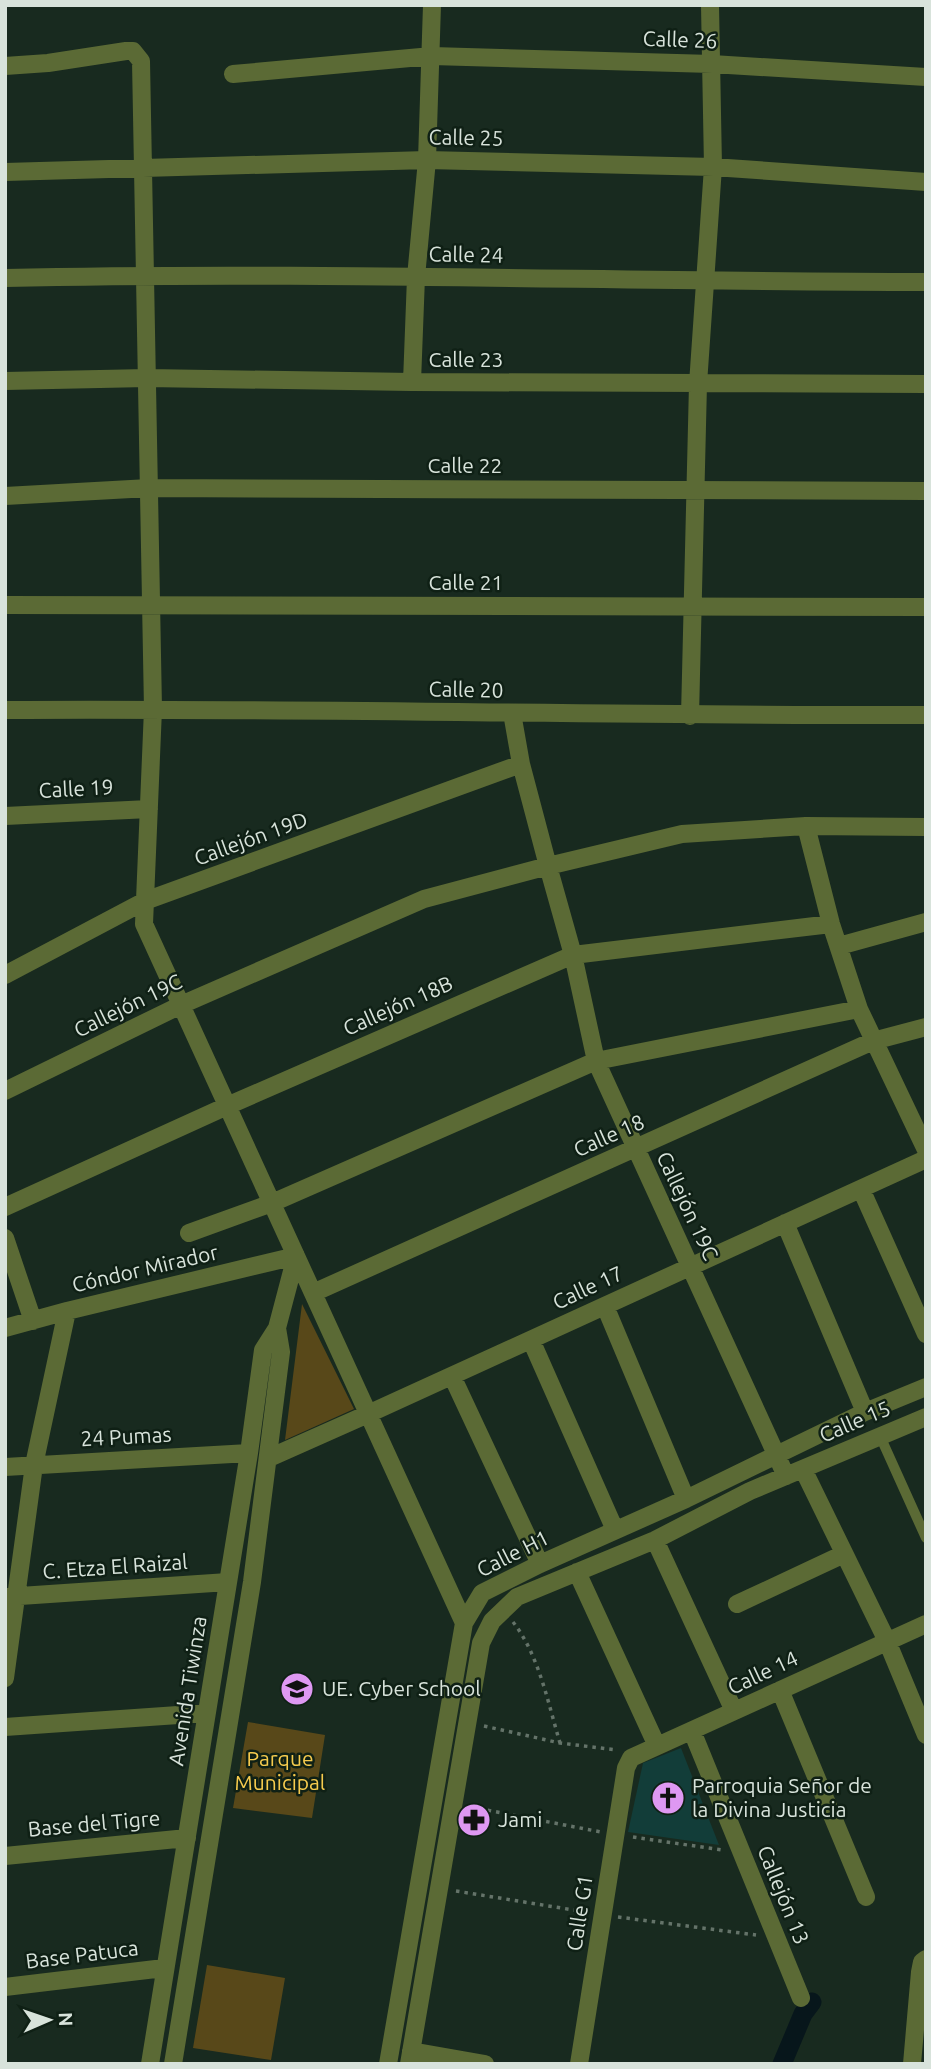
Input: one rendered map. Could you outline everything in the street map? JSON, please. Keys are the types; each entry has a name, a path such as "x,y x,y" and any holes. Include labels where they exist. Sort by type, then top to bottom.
{"street":[{"path":"412,382 416,277 427,160 432,5"},
{"path":"690,716 698,384 713,167 710,5"},
{"path":"5,66 48,63 127,51 133,51 141,61 153,709 144,924 464,1623"},
{"name":"Calle 26","path":"233,74 432,56 712,64 926,77"},
{"name":"Calle 25","path":"5,172 427,160 713,167 926,182"},
{"name":"Calle 24","path":"5,278 145,275 926,282"},
{"name":"Calle 23","path":"5,381 147,378 926,384"},
{"name":"Calle 22","path":"5,496 149,488 926,491"},
{"name":"Calle 21","path":"5,606 926,607"},
{"name":"Calle 20","path":"5,710 153,709 690,716 926,715"},
{"path":"512,713 521,764 548,866"},
{"name":"Callejón 19D","path":"5,975 145,901 521,764"},
{"name":"Calle 19","path":"5,816 149,808"},
{"path":"806,826 831,924 859,1009 926,1150"},
{"name":"Callejón 19C","path":"5,1091 181,1005 424,899 682,834 806,826 926,827"},
{"name":"Callejón 19C","path":"548,866 573,955 596,1061 786,1476"},
{"path":"839,946 926,922"},
{"name":"Callejón 18B","path":"5,1207 227,1106 573,955 831,924"},
{"path":"189,1233 272,1203 596,1061 859,1009"},
{"name":"Calle 18","path":"313,1293 873,1041 926,1027"},
{"name":"Calle 17","path":"269,1458 926,1159"},
{"path":"861,1189 926,1335"},
{"path":"785,1223 865,1412"},
{"path":"7,1248 33,1321"},
{"name":"Cóndor Mirador","path":"5,1328 296,1256"},
{"name":"Avenida Tiwinza","path":"150,2064 249,1453 263,1350 276,1328 296,1256"},
{"path":"604,1306 686,1499"},
{"path":"5,1678 10,1597 34,1465 67,1311"},
{"name":"Avenida Tiwinza","path":"173,2064 250,1596 281,1352 276,1328"},
{"path":"531,1340 615,1530"},
{"path":"452,1376 540,1564"},
{"name":"Calle H1","path":"388,2064 464,1623 482,1593 686,1499 865,1412 926,1387"},
{"name":"Calle 15","path":"803,1469 926,1416"},
{"name":"24 Pumas","path":"5,1467 249,1453"},
{"path":"803,1469 887,1641 926,1735"},
{"name":"Calle H1","path":"410,2057 481,1643 492,1621 517,1597 655,1539 750,1491 803,1469"},
{"path":"655,1539 734,1712"},
{"path":"737,1604 844,1555"},
{"path":"577,1572 657,1746"},
{"name":"C. Etza El Raizal","path":"10,1597 228,1582"},
{"name":"Calle 14","path":"629,1763 657,1746 926,1624"},
{"path":"780,1690 866,1898"},
{"path":"5,1727 207,1713"},
{"name":"Callejón 13","path":"692,1731 801,1998"},
{"name":"Calle G1","path":"579,2064 629,1763"},
{"name":"Base del Tigre","path":"5,1856 187,1838"},
{"path":"917,2053 924,1961"},
{"name":"Base Patuca","path":"5,1987 164,1968"},
{"path":"410,2057 485,2064"}],"lane":[{"path":"880,1436 926,1538"}],"path":[{"path":"503,1610 521,1632 541,1682 560,1743"},
{"path":"468,1722 560,1743 617,1749 629,1763"}],"green space":[{"path":"302,1304 354,1409 285,1440"},
{"name":"Parque Municipal","path":"248,1722 325,1735 312,1818 233,1808"},
{"path":"207,1965 285,1978 271,2060 193,2048"}],"building":[{"name":"Parroquia Señor de la Divina Justicia","path":"681,1748 719,1845 628,1832 643,1763"}],"waterway":[{"path":"782,2064 803,2014 812,2002"}],"place":[{"name":"UE. Cyber School","path":"297,1689"},
{"name":"Parroquia Señor de la Divina Justicia","path":"668,1798"},
{"name":"Jami","path":"474,1820"}]}
